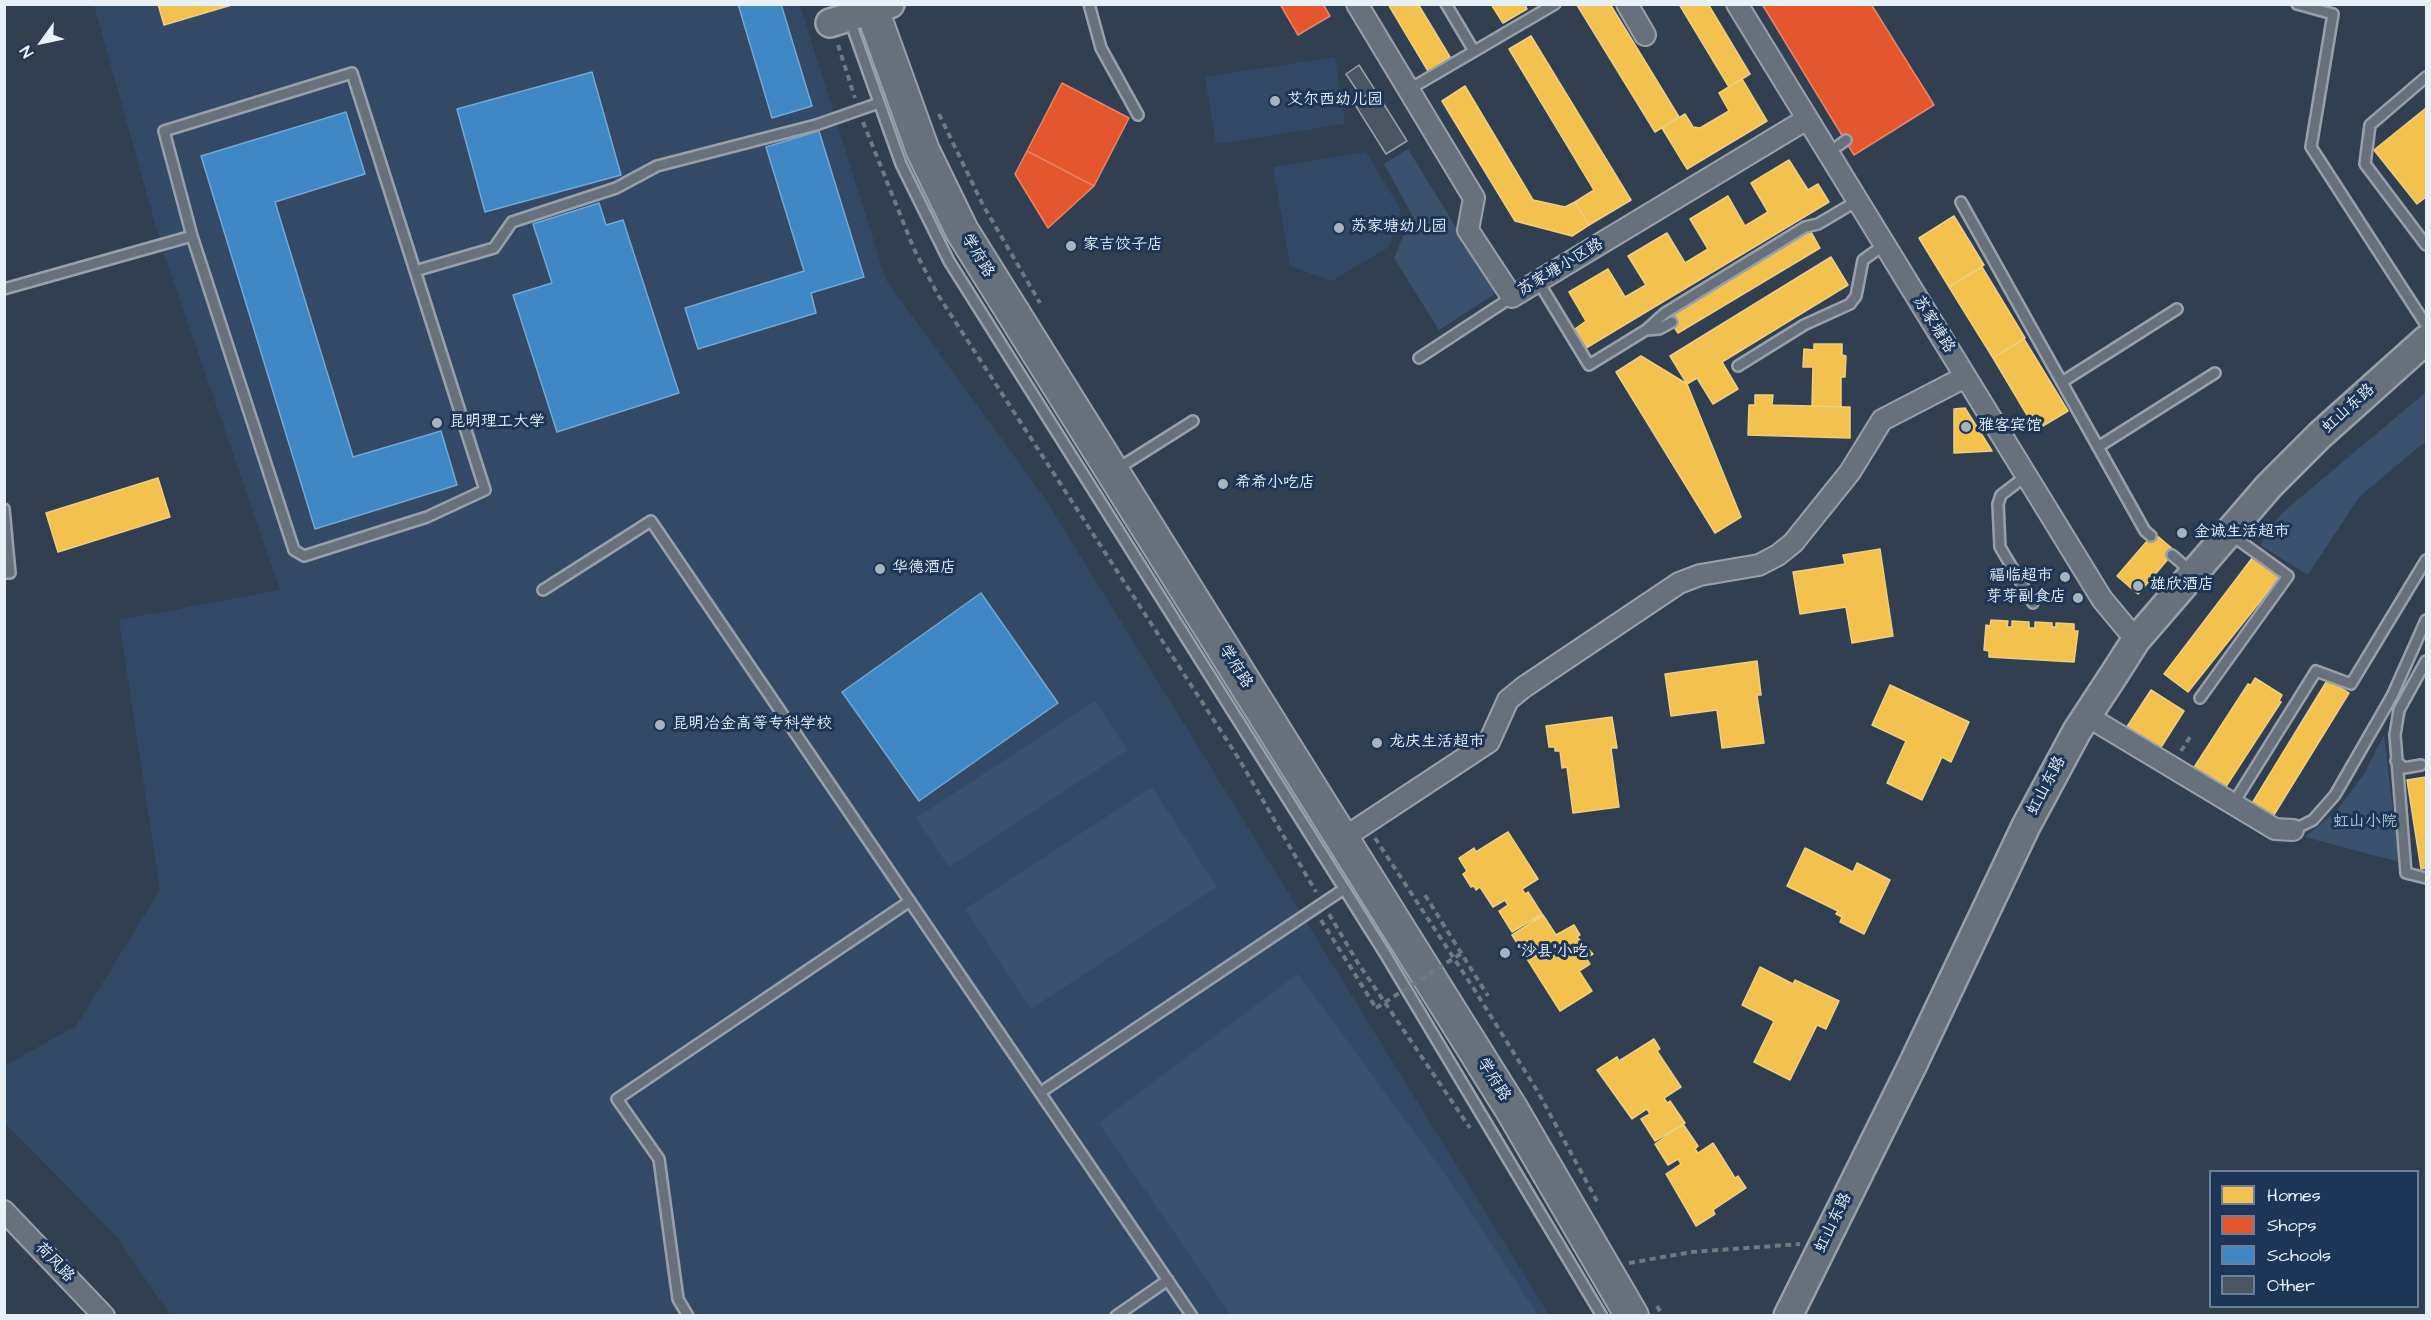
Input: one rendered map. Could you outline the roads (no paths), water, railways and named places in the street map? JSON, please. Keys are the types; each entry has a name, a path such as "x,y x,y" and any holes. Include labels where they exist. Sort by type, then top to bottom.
{"main road":[{"name":"学府路","path":"860,11 941,192 962,231 1113,472 1354,832 1512,1110 1620,1261 1642,1307"}],"street":[{"name":"苏家塘小区路","path":"1357,4 1474,198 1468,230 1512,297 1807,119"},
{"path":"1627,4 1645,35"},
{"name":"苏家塘路","path":"1737,4 2102,599 2136,640"},
{"name":"虹山东路","path":"1788,1316 1913,1064 2026,826 2087,716 2136,640 2269,486 2320,435 2427,340"},
{"path":"1354,832 1489,742 1508,700 1524,687 1679,584 1700,575 1759,565 1778,555 1793,543 1850,472 1882,420 1965,377"},
{"path":"2087,716 2275,829 2293,830"},
{"name":"荷风路","path":"4,1210 104,1316"}],"lane":[{"path":"1089,4 1101,48 1138,115"},
{"path":"1446,4 1474,51"},
{"path":"1408,90 1555,4"},
{"path":"2298,4 2333,14 2311,147 2415,310 2427,325"},
{"name":"学府路","path":"860,11 879,103 901,164 949,261 1344,889 1602,1316"},
{"path":"352,73 485,490 427,517 304,556 294,550 192,236 164,132 352,73"},
{"path":"2427,77 2370,125 2365,164 2427,245"},
{"path":"415,271 494,248 512,222 616,188 657,166 816,125 879,103"},
{"path":"1538,281 1589,364 1646,330 1665,313 1805,227 1818,224 1857,201"},
{"path":"1961,202 2145,531 2151,536"},
{"path":"4,289 192,236"},
{"path":"1738,366 1804,325 1850,304 1856,296 1863,260 1884,245"},
{"path":"1419,358 1512,297"},
{"path":"2062,382 2177,309"},
{"path":"1646,330 1659,329 1671,322"},
{"path":"2098,447 2215,373"},
{"path":"1113,472 1193,421"},
{"path":"2026,476 2001,495 1998,504 2000,547 2033,603"},
{"path":"4,509 10,573 4,573"},
{"path":"543,590 651,521 1192,1316"},
{"path":"2200,698 2288,576 2228,532"},
{"path":"2172,555 2193,573"},
{"path":"2233,804 2316,671 2351,684 2427,560"},
{"path":"2293,830 2313,820 2335,795 2392,696 2427,620"},
{"path":"2427,661 2399,710 2395,735 2406,873 2427,878"},
{"path":"2396,761 2404,768 2421,765"},
{"path":"1041,1092 1344,889"},
{"path":"688,1316 678,1299 659,1159 617,1099 910,901"},
{"path":"1116,1316 1168,1280"}],"place":[{"name":"艾尔西幼儿园","path":"1275,101"},
{"name":"苏家塘幼儿园","path":"1339,228"},
{"name":"家吉饺子店","path":"1071,246"},
{"name":"昆明理工大学","path":"437,423"},
{"name":"雅客宾馆","path":"1966,427"},
{"name":"希希小吃店","path":"1223,484"},
{"name":"金诚生活超市","path":"2182,533"},
{"name":"华德酒店","path":"880,569"},
{"name":"福临超市","path":"2065,577"},
{"name":"雄欣酒店","path":"2138,586"},
{"name":"芽芽副食店","path":"2078,598"},
{"name":"昆明冶金高等专科学校","path":"660,725"},
{"name":"龙庆生活超市","path":"1377,743"},
{"name":"“沙县”小吃","path":"1505,953"}],"park label":[{"name":"虹山小院","path":"2365,823"}]}
